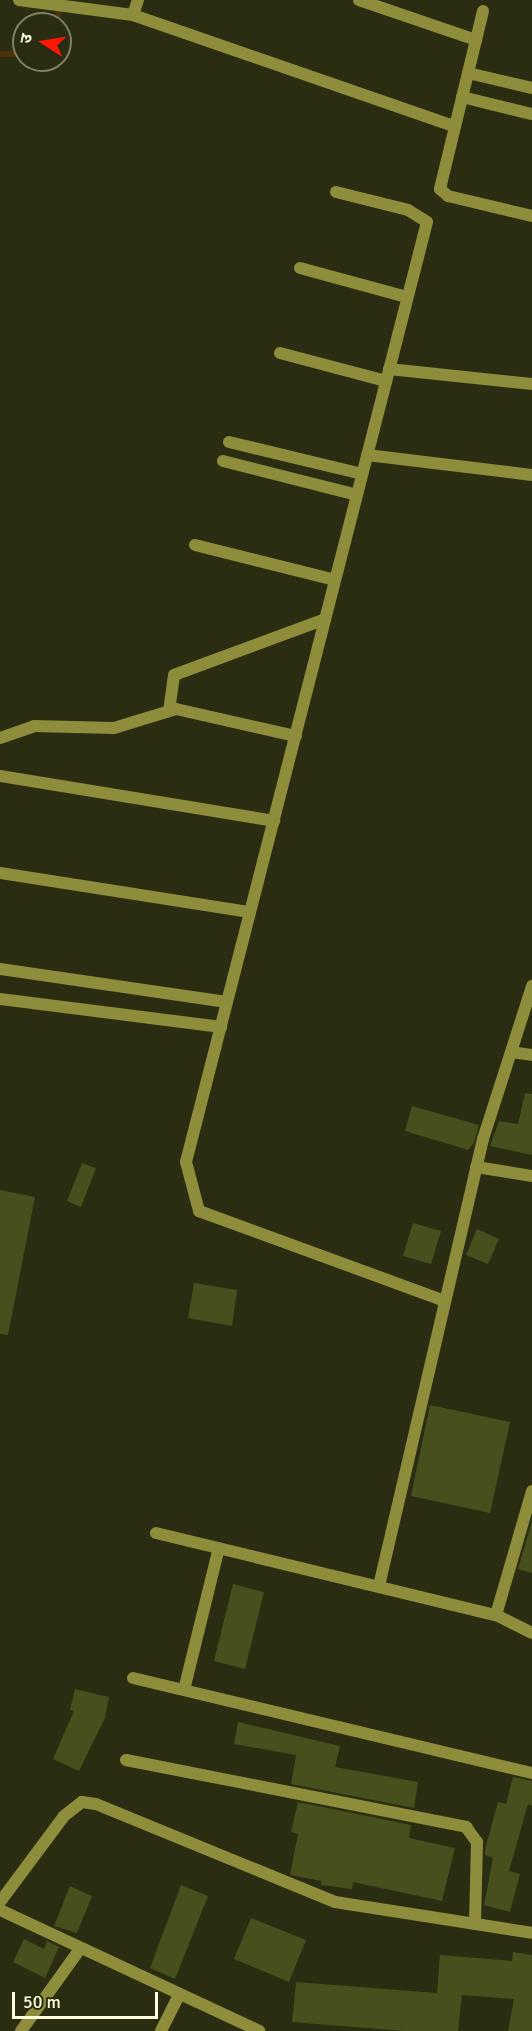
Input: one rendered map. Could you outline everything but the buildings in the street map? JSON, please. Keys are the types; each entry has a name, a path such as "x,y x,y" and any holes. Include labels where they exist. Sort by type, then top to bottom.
{"street":[{"path":"19,0 133,15 454,126"},
{"path":"133,15 138,0"},
{"path":"359,0 476,40"},
{"path":"483,11 441,184 443,194 532,216"},
{"path":"468,73 532,88"},
{"path":"462,97 532,114"},
{"path":"336,192 408,210 427,222 186,1162 200,1211 445,1301"},
{"path":"300,268 407,297"},
{"path":"280,353 388,375 532,384"},
{"path":"229,442 362,474"},
{"path":"367,455 532,475"},
{"path":"223,461 357,495"},
{"path":"195,545 335,580"},
{"path":"169,711 174,675 325,620"},
{"path":"0,738 34,726 114,728 176,709 296,736"},
{"path":"0,776 274,821"},
{"path":"0,873 250,912"},
{"path":"0,969 227,1002"},
{"path":"379,1586 476,1167 532,986"},
{"path":"0,999 221,1027"},
{"path":"511,1052 532,1055"},
{"path":"476,1167 532,1176"},
{"path":"496,1615 532,1491"},
{"path":"156,1533 496,1615 532,1633"},
{"path":"184,1690 219,1548"},
{"path":"133,1678 532,1773"},
{"path":"126,1760 466,1827 477,1842 475,1924"},
{"path":"0,1902 63,1816 82,1802 335,1902 532,1933"},
{"path":"0,1910 260,2031"},
{"path":"21,2031 80,1949"},
{"path":"161,2031 179,1995"}],"waterway":[{"path":"59,12 61,5"},
{"path":"0,54 12,54"}]}
